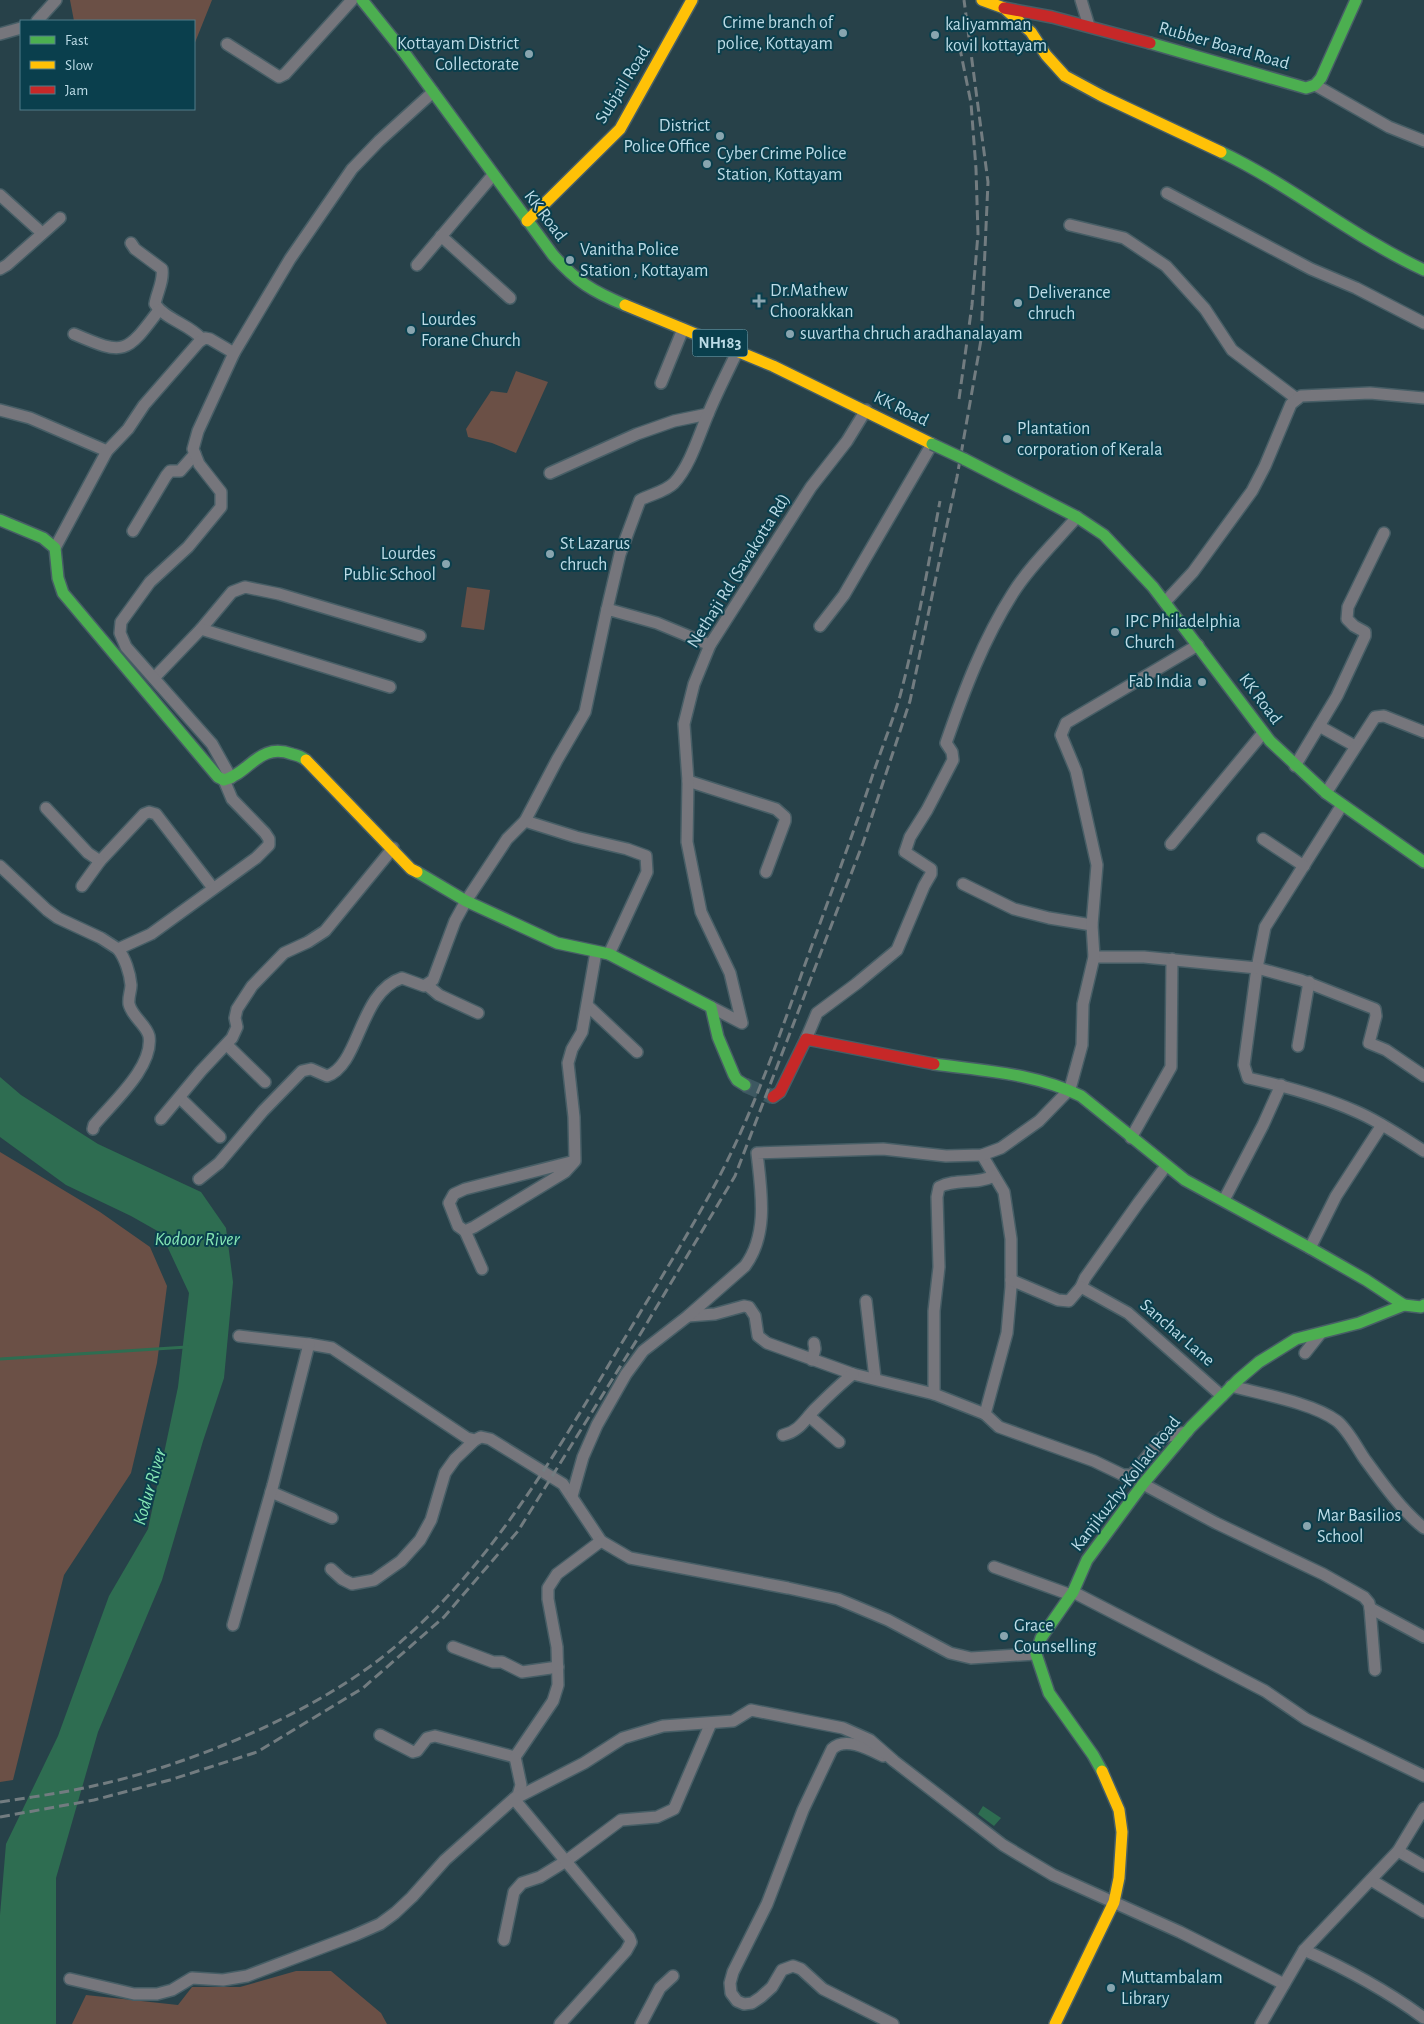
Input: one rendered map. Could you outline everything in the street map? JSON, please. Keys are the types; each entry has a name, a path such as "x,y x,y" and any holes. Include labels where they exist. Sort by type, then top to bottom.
{"main road":[{"name":"KK Road","path":"362,0 402,49 557,261 585,286 683,329 738,350 866,410 1076,517 1104,535 1165,602 1263,733 1326,793 1424,862"},
{"name":"Subjail Road","path":"527,221 620,129 692,0"},
{"path":"982,0 1004,8 1031,32 1046,55 1064,76 1102,96 1224,153 1326,212 1388,253 1424,270"},
{"path":"1315,85 1321,78 1356,0"},
{"name":"Rubber Board Road","path":"1004,8 1089,26 1230,64 1306,88 1315,85"},
{"path":"0,520 43,538 55,548 58,578 63,592 218,777 227,779 259,755 282,750 304,758 393,848 411,869 466,901 557,944 609,954 711,1007 718,1037 734,1075 737,1080 745,1085"},
{"path":"773,1097 780,1092 806,1039 838,1042 918,1061 1017,1075 1070,1089 1185,1180 1310,1248 1366,1280 1404,1305"},
{"name":"Kanjikuzhy-Kollad Road","path":"1036,1654 1041,1638 1072,1593 1087,1560 1143,1484 1187,1432 1231,1386 1259,1362 1296,1339 1359,1323 1404,1305 1423,1308"},
{"path":"1036,1654 1050,1693 1093,1755 1112,1791 1122,1832 1121,1857 1114,1902 1056,2024"}],"street":[{"path":"38,20 56,0"},
{"path":"227,44 279,77 285,74 352,0"},
{"path":"1081,0 1089,26"},
{"path":"0,34 20,28"},
{"name":"Rubber Board Road","path":"1315,85 1389,127 1424,141"},
{"path":"118,949 152,934 256,858 267,848 270,842 265,832 232,799 227,779 212,744 126,647 120,633 121,622 150,582 188,547 221,507 221,492 199,464 193,449 198,431 234,353 290,259 352,169 433,92"},
{"path":"417,265 493,175"},
{"path":"1167,193 1311,269 1356,288 1424,323"},
{"path":"0,195 42,233"},
{"path":"0,269 7,266 60,218"},
{"path":"1070,225 1124,238 1166,266 1206,309 1232,350 1297,400"},
{"path":"441,236 510,298"},
{"path":"131,243 135,249 162,269 163,277 155,304 159,310 196,332 202,339"},
{"path":"74,334 109,348 127,347 159,310"},
{"path":"661,383 683,329"},
{"path":"55,548 107,451 128,429 144,405 202,339 210,339 234,353"},
{"path":"427,985 432,980 455,921 466,901 507,839 525,822 557,760 585,712 620,554 640,500 666,490 675,481 701,435 708,414 738,350"},
{"path":"1165,602 1193,572 1252,491 1265,466 1291,404 1301,396 1370,393 1424,398"},
{"path":"0,410 30,418 107,451"},
{"name":"Nethaji Rd (Savakotta Rd)","path":"711,1007 742,1023 730,973 701,912 687,842 688,781 684,724 694,684 710,645 811,487 847,441 866,410"},
{"path":"550,473 647,431 674,421 708,414"},
{"path":"820,626 844,595 932,444"},
{"path":"133,531 170,471 180,471 195,454"},
{"path":"806,1039 817,1013 897,950 931,874 931,869 905,852 910,837 927,810 953,760 946,743 957,708 984,644 1021,582 1076,517"},
{"path":"1296,766 1337,696 1365,636 1364,632 1347,619 1348,607 1384,533"},
{"path":"154,678 201,629 232,592 245,587 279,594 420,636"},
{"path":"607,609 657,623 710,645"},
{"path":"201,629 390,687"},
{"path":"572,1496 583,1457 597,1425 626,1374 643,1350 688,1316 746,1266 752,1257 757,1244 762,1200 757,1153 882,1149 946,1156 982,1155 1001,1148 1032,1126 1070,1089 1081,1051 1084,1004 1094,956 1092,925 1097,865 1076,771 1062,735 1066,723 1198,645"},
{"path":"1326,793 1375,717 1384,716 1424,732"},
{"path":"1320,726 1355,746"},
{"path":"1171,844 1263,733"},
{"path":"688,781 780,810 785,817 785,821 766,872"},
{"path":"1342,805 1265,927 1257,968 1244,1065 1248,1078 1281,1085 1355,1111 1424,1151"},
{"path":"46,808 88,853 100,861"},
{"path":"82,886 100,861 144,814 149,812 156,814 213,888"},
{"path":"525,822 576,837 627,848 646,856 647,872 609,954"},
{"path":"1263,840 1304,866"},
{"path":"161,1119 235,1034 237,1009 252,986 284,953 308,942 325,931 393,848"},
{"path":"0,866 58,918 101,938 118,949 128,973 131,987 128,998 130,1007 148,1034 149,1046 142,1068 94,1125 94,1129"},
{"path":"963,884 1014,909 1049,918 1092,925"},
{"path":"465,1232 565,1172 575,1161 574,1117 568,1063 572,1049 582,1032 596,952"},
{"path":"1094,956 1144,956 1257,968 1309,982 1375,1009 1376,1016 1369,1043 1386,1050 1424,1076"},
{"path":"1131,1138 1170,1067 1172,959"},
{"path":"199,1179 218,1164 263,1111 302,1071 311,1069 328,1076 332,1074 346,1059 372,1004 384,989 402,978 424,986 427,985 439,995 478,1013"},
{"path":"1298,1046 1309,982"},
{"path":"588,1006 637,1052"},
{"path":"227,1045 265,1082"},
{"path":"1224,1200 1263,1125 1281,1085"},
{"path":"180,1098 220,1137"},
{"path":"1310,1248 1336,1196 1382,1125"},
{"path":"982,1155 1004,1192 1011,1239 1012,1280 1008,1333 985,1414"},
{"path":"482,1269 465,1232 458,1226 449,1203 454,1194 465,1189 575,1161"},
{"path":"1012,1280 1058,1300 1069,1301 1081,1287 1085,1278 1133,1209 1166,1166"},
{"path":"934,1394 934,1311 939,1267 937,1196 939,1187 947,1183 985,1180 994,1176"},
{"name":"Sanchar Lane","path":"1081,1287 1128,1313 1222,1396"},
{"path":"866,1301 875,1378"},
{"path":"688,1316 715,1314 749,1306 755,1316 758,1336 761,1340 853,1374 934,1394 985,1414 999,1427 1094,1462 1123,1475 1132,1474 1163,1437 1187,1432"},
{"path":"1305,1353 1320,1334"},
{"path":"239,1336 332,1348 467,1438 475,1440"},
{"path":"812,1360 815,1349 814,1343"},
{"path":"233,1625 309,1344"},
{"path":"784,1435 800,1427 853,1374"},
{"path":"1231,1386 1307,1407 1325,1414 1337,1422 1346,1431 1385,1486 1424,1528"},
{"path":"809,1416 839,1442"},
{"path":"332,1569 342,1579 352,1584 374,1580 401,1561 420,1540 431,1520 445,1473 455,1459 475,1440 481,1437 490,1438 563,1484 601,1541 630,1558 775,1585 838,1599 888,1620 950,1653 970,1658 1036,1654"},
{"path":"1143,1484 1364,1597 1369,1603 1370,1608 1376,1670"},
{"path":"270,1492 332,1518"},
{"path":"514,1799 521,1785 515,1757 553,1701 558,1685 557,1647 548,1599 548,1588 558,1574 601,1541"},
{"path":"994,1567 1072,1593 1265,1691 1306,1718 1424,1776"},
{"path":"1370,1608 1424,1637"},
{"path":"453,1647 493,1662 502,1662 522,1672 558,1667"},
{"path":"70,1979 134,1994 157,1994 172,1990 192,1978 222,1980 247,1976 355,1935 380,1924 395,1913 445,1860 514,1799 584,1763 623,1738 663,1726 733,1721 751,1710 843,1728 870,1740 894,1761 1003,1845 1053,1875 1180,1932 1284,1984"},
{"path":"504,1940 514,1892 522,1883 540,1877 566,1861 621,1820 657,1817 674,1809 711,1723"},
{"path":"380,1735 413,1752 417,1751 427,1738 435,1736 515,1757"},
{"path":"893,2024 823,1989 797,1966 790,1966 782,1970 772,1987 752,2003 744,2004 737,2001 731,1993 730,1983 768,1904 803,1810 832,1749 840,1743 852,1744 894,1761"},
{"path":"514,1799 629,1937 631,1942 626,1952 560,2024"},
{"path":"1261,2024 1304,1950 1398,1851 1424,1808"},
{"path":"1398,1851 1424,1866"},
{"path":"1371,1880 1424,1912"},
{"path":"1304,1950 1348,1970 1424,2018"},
{"path":"641,2024 660,1988 674,1976"}],"shaded area":[{"path":"70,0 212,0 195,42 195,20 74,20"},
{"path":"516,371 548,382 516,453 492,443 468,437 466,429 491,391 507,393"},
{"path":"467,587 490,590 484,630 461,627"},
{"path":"0,1152 100,1212 150,1247 167,1286 157,1363 131,1473 64,1575 13,1780 0,1782"},
{"path":"296,1971 331,1971 381,2013 387,2024 72,2024 86,1995 178,2005 192,1987 240,1987"}],"water":[{"name":"Kodoor River","path":"0,1077 21,1095 98,1144 201,1192 226,1228 233,1282 224,1378 203,1441 162,1580 98,1732 56,1878 56,2024 0,2024 0,1915 6,1844 58,1736 109,1596 148,1529 178,1387 189,1293 161,1233 131,1216 66,1185 0,1137"},
{"path":"983,1806 1001,1818 994,1826 978,1814"}],"waterway":[{"path":"0,1359 187,1347"}],"tunnel":[{"path":"745,1085 773,1097"}],"railway":[{"path":"0,1817 94,1800 170,1780 257,1752 363,1688 444,1617 518,1531 638,1338 735,1176 863,843 910,701 957,477 981,340 988,182 964,0"},
{"path":"959,44 971,103 978,234 972,305 959,399"},
{"path":"0,1802 59,1793 129,1777 166,1766 241,1738 313,1703 376,1662 412,1632 445,1600 475,1565 530,1491 556,1452 705,1204 756,1097 849,844 897,706 917,623 940,501"}],"traffic: fast":[{"path":"362,0 403,51 553,255 586,285 625,305"},
{"path":"1150,43 1306,88 1315,85 1321,78 1356,0"},
{"path":"1221,152 1273,180 1372,242 1424,270"},
{"path":"932,444 964,459"},
{"path":"964,459 1077,517 1104,535 1153,587 1270,741 1326,793 1424,862"},
{"path":"0,520 43,538 55,548 58,578 63,593 218,777 224,780 233,776 255,760 271,752 281,751 306,760"},
{"path":"417,872 466,901 557,943 609,954 711,1007 718,1037 734,1075 737,1080 745,1085"},
{"path":"934,1064 1009,1074 1045,1082 1081,1096 1185,1180 1310,1248 1366,1280 1404,1305"},
{"path":"1102,1771 1093,1755 1049,1693 1036,1654 1041,1638 1073,1592 1087,1560 1143,1484 1191,1427 1239,1379 1259,1362 1296,1339 1359,1323 1404,1305 1421,1307 1424,1305"}],"traffic: slow":[{"path":"527,221 620,129 692,0"},
{"path":"982,0 1004,8 1031,32 1046,55 1065,76 1102,96 1221,152"},
{"path":"625,305 773,366 932,444"},
{"path":"306,760 411,869 417,872"},
{"path":"1055,2024 1114,1902 1119,1878 1122,1832 1119,1810 1102,1771"}],"traffic: jam":[{"path":"1004,8 1052,17 1150,43"},
{"path":"773,1097 780,1092 806,1039 934,1064"}],"place":[{"name":"Crime branch of police, Kottayam","path":"843,33"},
{"name":"kaliyamman kovil kottayam","path":"935,35"},
{"name":"Kottayam District Collectorate","path":"529,54"},
{"name":"District Police Office","path":"720,136"},
{"name":"Cyber Crime Police Station, Kottayam","path":"707,164"},
{"name":"Vanitha Police Station , Kottayam","path":"570,260"},
{"name":"Dr.Mathew Choorakkan","path":"759,301"},
{"name":"Deliverance chruch","path":"1018,303"},
{"name":"Lourdes Forane Church","path":"411,330"},
{"name":"suvartha chruch aradhanalayam","path":"790,334"},
{"name":"Plantation corporation of Kerala","path":"1007,439"},
{"name":"St Lazarus chruch","path":"550,554"},
{"name":"Lourdes Public School","path":"446,564"},
{"name":"IPC Philadelphia Church","path":"1115,632"},
{"name":"Fab India","path":"1202,682"},
{"name":"Mar Basilios School","path":"1307,1526"},
{"name":"Grace Counselling","path":"1004,1636"},
{"name":"Muttambalam Library","path":"1111,1988"}],"water label":[{"name":"Kodur River","path":"150,1487"}]}
